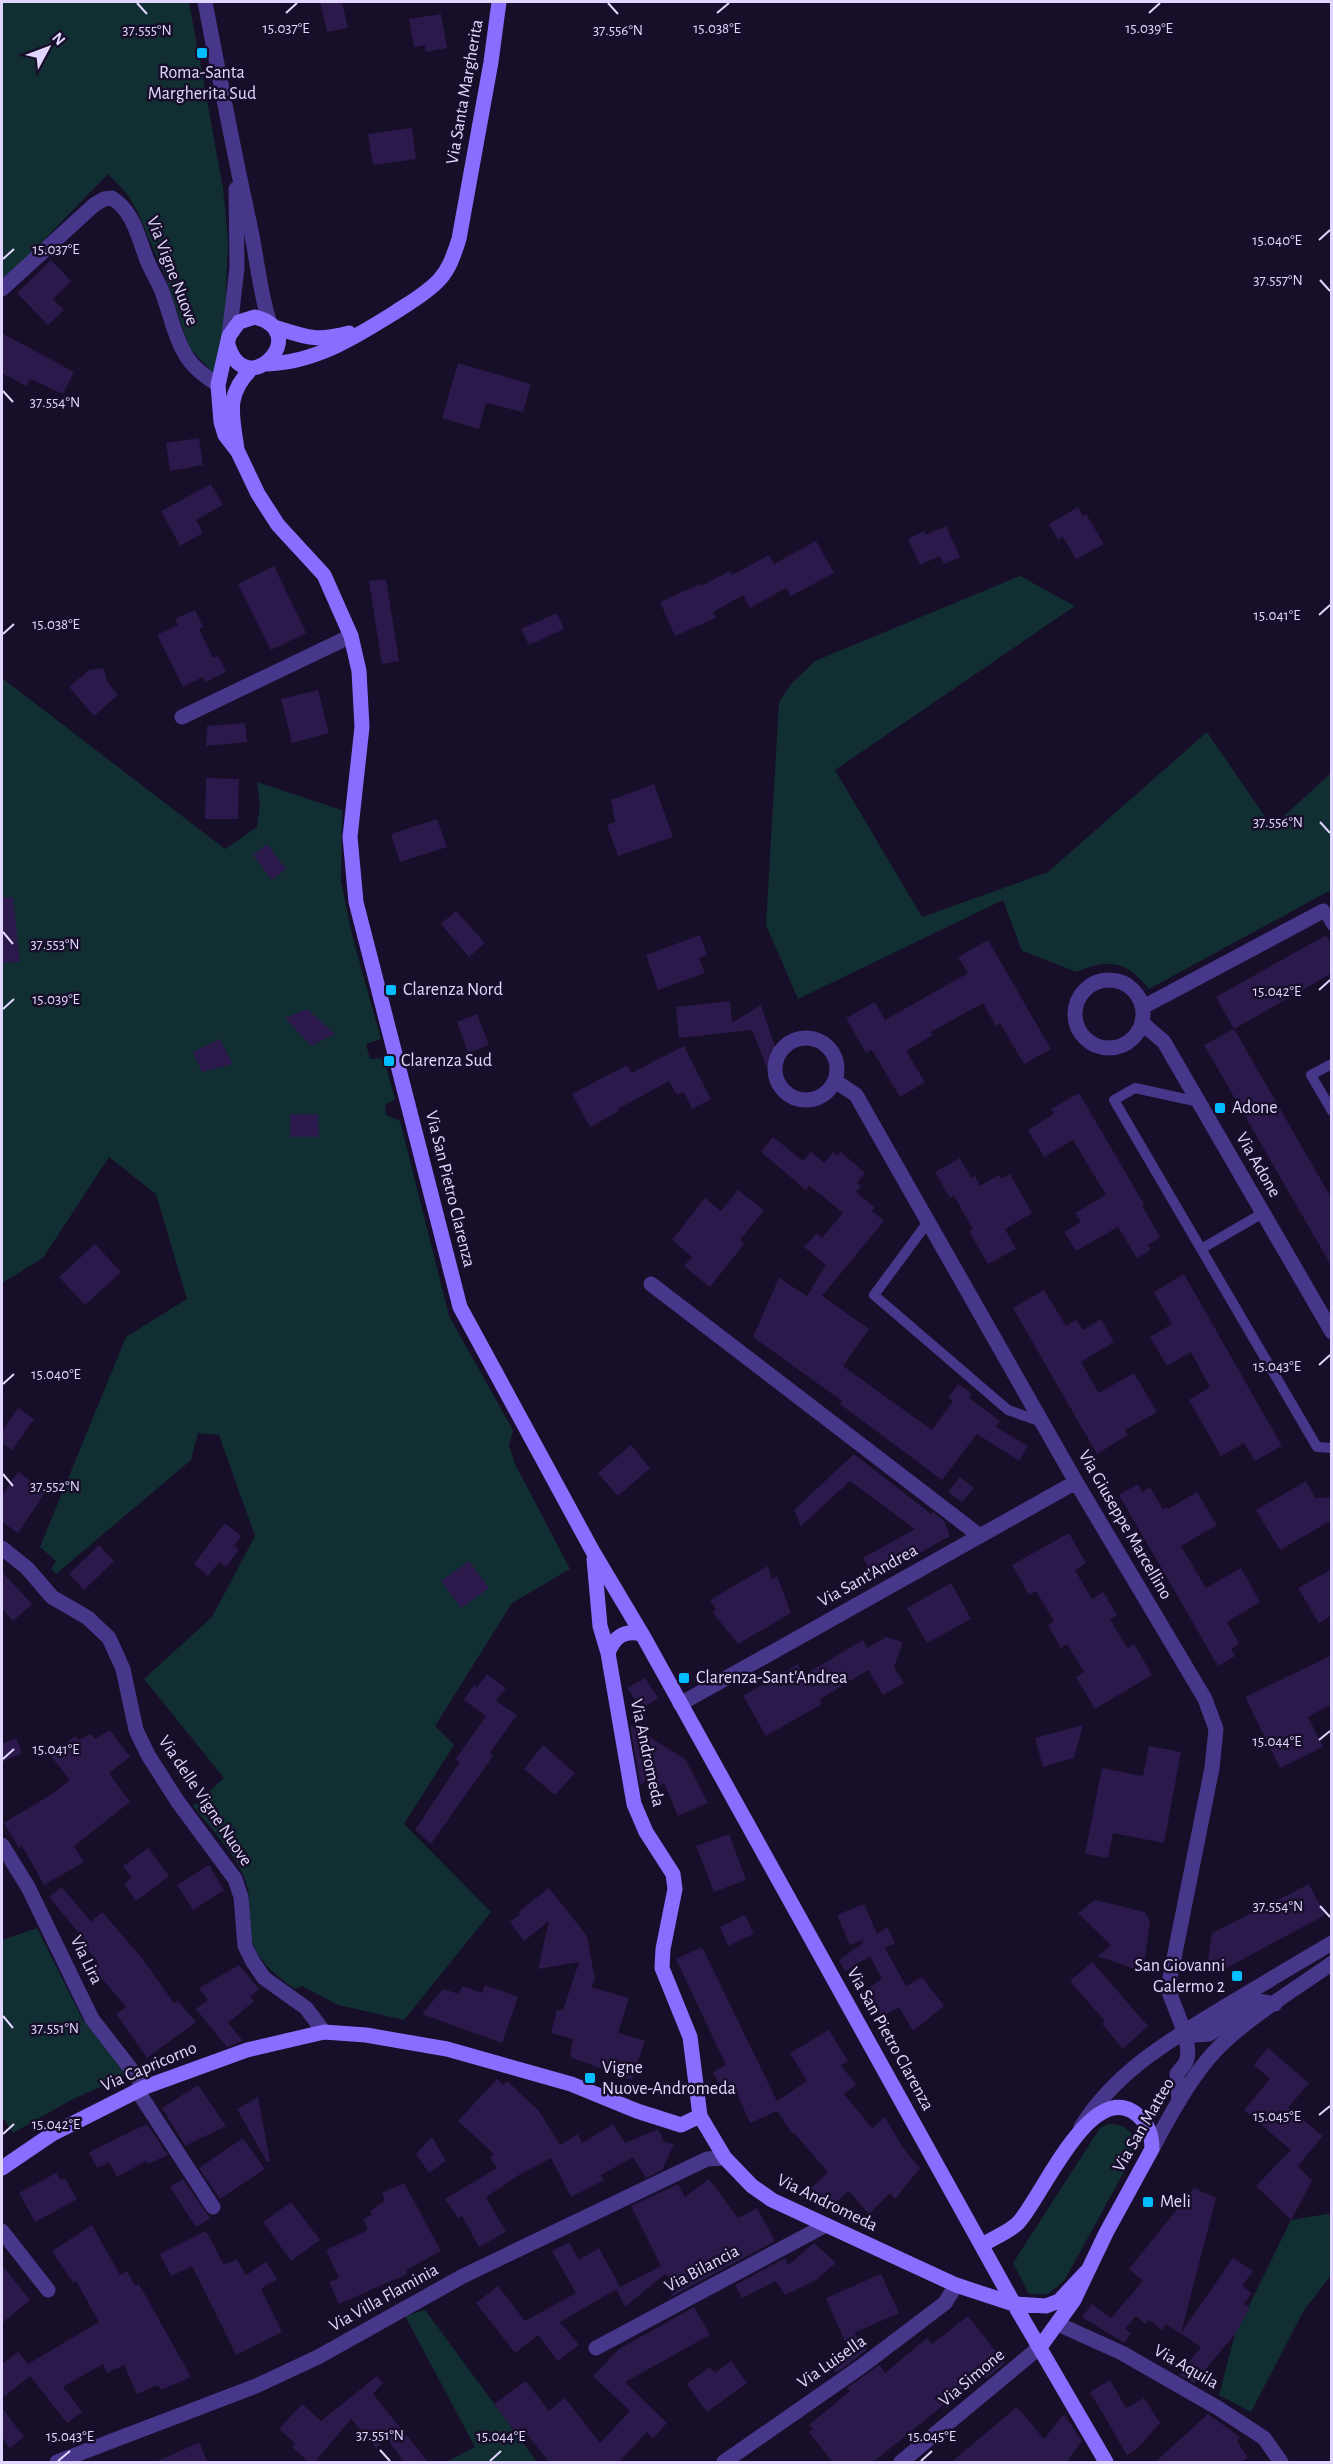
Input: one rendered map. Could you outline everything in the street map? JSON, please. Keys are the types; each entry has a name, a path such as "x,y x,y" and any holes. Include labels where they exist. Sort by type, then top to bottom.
{"main road":[{"name":"Via Santa Margherita","path":"259,366 286,364 341,345 423,294 452,262 459,238 492,62 499,2"},
{"path":"238,452 225,435 219,406 218,385 232,328 246,318 255,317 272,326 311,339 324,339 369,328"},
{"path":"238,452 231,408 234,393 240,380 277,352 277,335 272,326"},
{"path":"229,340 236,361 259,366"},
{"name":"Via San Pietro Clarenza","path":"238,452 258,494 278,525 324,575 351,636 359,671 362,727 351,837 356,902 460,1307 592,1550 642,1634 1014,2304 1106,2463"},
{"name":"Via Andromeda","path":"592,1550 598,1582 600,1626 608,1653 634,1804 646,1832 673,1874 675,1889 663,1949 662,1968 690,2037 700,2116 725,2158 752,2186 772,2200 956,2285 1014,2304 1046,2306 1059,2301 1086,2272"},
{"path":"608,1653 612,1642 621,1635 632,1632 642,1634"},
{"path":"324,2032 366,2035 447,2049 571,2084 681,2126 700,2116"},
{"name":"Via Capricorno","path":"2,2168 52,2134 141,2088 247,2050 324,2032"},
{"path":"1076,2135 1104,2111 1120,2106 1132,2111 1144,2122 1152,2133 1152,2149"},
{"name":"Via San Matteo","path":"982,2245 1017,2224 1076,2135"},
{"name":"Via San Matteo","path":"1040,2347 1074,2300 1086,2272 1152,2149"}],"street":[{"path":"205,2 236,165 250,224 261,298 272,326"},
{"path":"229,340 237,268 236,165"},
{"name":"Via Vigne Nuove","path":"2,289 94,205 104,199 112,198 128,211 135,225 148,262 162,290 176,336 185,356 199,372 218,385"},
{"path":"182,717 351,636"},
{"path":"1143,1007 1323,911"},
{"path":"1109,980 1130,987 1138,996 1143,1007 1142,1023 1137,1034 1129,1042 1119,1047 1096,1046 1079,1030 1075,1019 1075,1007 1080,997 1087,988 1097,982 1109,980"},
{"name":"Via Adone","path":"1142,1023 1164,1042 1332,1332"},
{"path":"806,1038 816,1040 832,1052 837,1071 835,1081 821,1097 811,1100 801,1100 782,1090 774,1071 780,1051 787,1044 806,1038"},
{"name":"Via Giuseppe Marcellino","path":"835,1081 856,1095 1076,1482 1205,1699 1216,1729 1212,1768 1168,1988 1185,2031"},
{"path":"651,1284 980,1536"},
{"name":"Via Sant'Andrea","path":"680,1704 1076,1482"},
{"name":"Via delle Vigne Nuove","path":"2,1548 27,1568 52,1597 88,1618 109,1638 123,1669 135,1730 148,1755 178,1802 235,1879 241,1897 245,1946 253,1962 264,1978 306,2008 324,2032"},
{"name":"Via Lira","path":"2,1845 28,1887 93,2019 141,2088 213,2207"},
{"name":"Via San Matteo","path":"1076,2135 1096,2103 1136,2064 1185,2031 1332,1943"},
{"name":"Via San Matteo","path":"1152,2149 1179,2101 1209,2058 1238,2031 1332,1963"},
{"path":"1179,2101 1177,2074 1186,2062 1185,2031 1195,2035 1209,2034 1259,2001 1275,2004"},
{"name":"Via Villa Flaminia","path":"57,2463 256,2386 318,2357 463,2276 706,2158 725,2158"},
{"name":"Via Bilancia","path":"596,2348 826,2225"},
{"path":"2,2231 48,2290"},
{"name":"Via Luisella","path":"724,2463 862,2366 945,2303 956,2285"},
{"name":"Via Aquila","path":"1058,2324 1122,2353 1218,2408 1264,2438 1281,2463"},
{"name":"Via Simone","path":"901,2463 1040,2347"}],"lane":[{"path":"1323,911 1332,926"},
{"path":"1332,1064 1311,1075 1332,1111"},
{"path":"1199,1102 1135,1088 1114,1100 1317,1447 1332,1448"},
{"path":"1201,1249 1263,1213"},
{"path":"928,1222 874,1295 1008,1410 1042,1422"}],"green space":[{"path":"2,2 189,2 223,188 228,240 225,315 214,374 189,347 165,276 138,213 128,195 108,174 2,283"},
{"path":"1020,576 1075,606 835,770 922,917 1048,872 1207,732 1272,827 1331,773 1331,890 1149,989 1133,973 1117,965 1099,965 1077,972 1022,951 1003,900 798,999 766,925 779,702 792,683 815,661"},
{"path":"2,678 225,849 257,827 260,805 257,782 342,810 341,882 352,935 381,1039 366,1044 370,1059 384,1058 395,1100 385,1104 386,1115 400,1121 449,1316 513,1430 509,1446 515,1464 570,1569 512,1603 435,1726 454,1745 404,1824 491,1912 404,2020 338,2005 302,1986 295,1989 268,1968 257,1952 250,1932 248,1891 242,1872 222,1842 193,1806 224,1778 144,1679 212,1617 255,1536 219,1435 198,1433 191,1460 56,1574 51,1569 56,1561 40,1547 126,1337 187,1299 156,1194 109,1157 43,1258 2,1283"},
{"path":"37,1928 83,2020 127,2075 71,2100 13,2133 2,2117 2,1940"},
{"path":"1108,2124 1115,2124 1129,2132 1134,2141 1134,2154 1064,2281 1048,2294 1029,2294 1013,2263 1100,2128"},
{"path":"1331,2215 1331,2275 1303,2312 1251,2412 1219,2395 1235,2334 1291,2220"},
{"path":"425,2310 537,2462 446,2462 475,2447 405,2316"}],"building":[{"path":"320,2 342,2 348,28 327,32"},
{"path":"441,14 447,48 426,52 425,45 414,47 409,19"},
{"path":"412,128 416,159 373,165 368,134"},
{"path":"51,260 71,281 53,299 64,310 48,325 17,293"},
{"path":"2,333 74,372 63,394 30,379 26,386 2,373"},
{"path":"458,363 531,384 523,412 486,403 479,429 442,418"},
{"path":"199,438 203,465 170,471 166,443"},
{"path":"211,484 223,505 196,520 203,533 180,546 161,511"},
{"path":"1078,507 1083,516 1086,514 1104,544 1076,559 1063,537 1058,540 1049,524"},
{"path":"946,526 960,557 944,564 940,556 920,565 908,539 924,531 926,535"},
{"path":"816,541 834,573 791,596 786,588 750,608 743,595 713,612 716,618 675,636 660,602 700,584 701,586 730,571 732,575 769,555 774,564"},
{"path":"274,566 306,633 271,650 238,584"},
{"path":"386,579 399,661 382,664 369,581"},
{"path":"195,610 203,627 199,629 213,658 218,656 226,672 205,682 203,677 183,687 157,635 178,625 175,619"},
{"path":"557,613 564,629 529,645 521,629"},
{"path":"104,668 107,681 118,695 94,716 69,687 89,670"},
{"path":"318,690 329,733 292,743 281,699"},
{"path":"245,723 247,742 206,746 207,726"},
{"path":"206,778 239,779 238,819 205,819"},
{"path":"654,784 673,837 618,856 607,825 615,822 611,800"},
{"path":"437,819 447,847 400,862 391,834"},
{"path":"267,844 286,869 272,880 253,855"},
{"path":"13,897 20,962 2,963 2,898"},
{"path":"456,911 485,943 469,957 441,924"},
{"path":"700,935 707,955 699,958 705,973 658,990 646,955"},
{"path":"1326,935 1332,945 1332,973 1234,1029 1216,997"},
{"path":"988,940 1051,1049 1024,1064 1000,1023 996,1026 983,1003 931,1032 933,1035 906,1051 925,1082 900,1097 872,1050 866,1053 846,1018 875,1002 885,1020 968,973 958,957"},
{"path":"730,1001 732,1023 761,1005 782,1068 769,1073 752,1030 679,1038 676,1007"},
{"path":"307,1009 335,1034 311,1046 285,1018"},
{"path":"477,1014 489,1045 468,1053 457,1022"},
{"path":"1234,1029 1332,1199 1332,1267 1204,1045"},
{"path":"220,1039 233,1064 202,1072 193,1052"},
{"path":"684,1046 711,1099 692,1109 684,1092 677,1095 669,1081 590,1127 572,1094 627,1065 631,1073"},
{"path":"1079,1093 1144,1204 1142,1206 1160,1237 1148,1245 1151,1250 1137,1258 1118,1227 1076,1251 1064,1232 1081,1222 1075,1213 1106,1195 1073,1140 1044,1157 1028,1130 1054,1114 1051,1109"},
{"path":"290,1114 318,1114 319,1137 290,1137"},
{"path":"773,1137 803,1161 811,1152 824,1163 833,1152 837,1156 841,1152 865,1173 857,1183 861,1186 856,1192 875,1208 872,1211 884,1221 822,1296 869,1329 843,1366 932,1430 953,1401 948,1398 958,1384 972,1394 969,1398 1000,1421 996,1427 1028,1446 1019,1461 977,1434 942,1480 840,1404 842,1401 753,1337 779,1278 807,1296 826,1265 804,1247 817,1233 822,1238 843,1213 809,1185 806,1190 761,1152"},
{"path":"960,1158 971,1178 975,1176 980,1186 999,1175 1001,1179 1010,1174 1032,1213 1005,1229 1016,1249 988,1264 969,1231 973,1229 954,1196 950,1198 935,1172"},
{"path":"738,1190 764,1210 740,1240 744,1244 710,1287 684,1266 692,1257 672,1240 705,1198 721,1211"},
{"path":"95,1244 121,1272 85,1305 59,1277"},
{"path":"1184,1274 1282,1446 1255,1461 1244,1443 1221,1456 1189,1400 1210,1387 1191,1352 1167,1366 1150,1337 1172,1324 1154,1292"},
{"path":"1044,1290 1066,1326 1076,1320 1083,1330 1101,1319 1114,1342 1081,1362 1099,1393 1134,1373 1157,1412 1125,1430 1128,1435 1097,1454 1013,1308"},
{"path":"18,1408 34,1419 12,1450 2,1443 2,1431"},
{"path":"631,1445 650,1468 618,1496 598,1473"},
{"path":"854,1454 931,1514 933,1512 944,1521 950,1536 875,1578 863,1558 915,1529 850,1481 801,1526 794,1510"},
{"path":"18,1472 46,1491 18,1533 2,1522 2,1495"},
{"path":"960,1477 974,1488 962,1502 948,1492"},
{"path":"1306,1481 1315,1498 1332,1497 1332,1520 1280,1550 1256,1510"},
{"path":"1138,1484 1142,1492 1150,1487 1163,1509 1167,1507 1168,1509 1197,1492 1217,1525 1181,1546 1206,1588 1241,1568 1260,1602 1227,1622 1239,1644 1231,1649 1235,1656 1218,1666 1119,1495"},
{"path":"225,1523 241,1536 234,1545 239,1550 226,1567 219,1562 208,1576 194,1564"},
{"path":"1069,1533 1086,1563 1075,1570 1092,1599 1103,1592 1117,1615 1110,1619 1127,1648 1134,1644 1152,1675 1095,1709 1076,1677 1084,1672 1067,1644 1061,1648 1048,1625 1054,1621 1036,1591 1029,1595 1012,1565"},
{"path":"99,1545 114,1561 84,1590 69,1574"},
{"path":"469,1561 489,1588 461,1608 441,1581"},
{"path":"768,1566 772,1580 777,1576 791,1613 738,1644 713,1613 716,1609 710,1600"},
{"path":"1332,1569 1332,1615 1319,1623 1298,1588"},
{"path":"2,1572 32,1604 13,1621 2,1609"},
{"path":"951,1583 971,1619 927,1643 907,1608"},
{"path":"886,1637 903,1642 894,1667 904,1683 883,1695 868,1670 819,1700 822,1704 766,1736 743,1696 798,1664 804,1675 863,1640 867,1648"},
{"path":"1332,1655 1330,1705 1308,1717 1323,1747 1280,1768 1245,1697"},
{"path":"487,1674 506,1688 496,1701 517,1715 490,1753 493,1756 431,1844 415,1830 460,1762 456,1759 486,1716 464,1700 474,1685 477,1687"},
{"path":"645,1678 658,1698 641,1709 627,1688"},
{"path":"630,1725 685,1759 708,1803 678,1816 664,1783 656,1789 650,1779 640,1784"},
{"path":"1083,1725 1074,1758 1043,1767 1035,1738"},
{"path":"110,1730 130,1757 109,1773 130,1802 74,1846 84,1862 44,1885 22,1846 19,1848 4,1823 52,1794 70,1780 50,1755 75,1736 78,1740 91,1734 95,1739"},
{"path":"16,1738 22,1753 2,1762 2,1744"},
{"path":"543,1745 575,1773 555,1795 524,1769"},
{"path":"1149,1746 1181,1752 1164,1843 1113,1833 1108,1858 1085,1854 1102,1768 1143,1776"},
{"path":"729,1834 746,1880 714,1892 696,1846"},
{"path":"148,1848 169,1876 136,1901 124,1884 132,1878 123,1866"},
{"path":"209,1865 224,1890 193,1910 177,1885"},
{"path":"1309,1884 1325,1915 1219,1972 1212,1970 1208,1960 1212,1933"},
{"path":"62,1887 91,1922 102,1912 142,1958 174,2003 178,2001 196,2022 147,2058 116,2014 126,2007 92,1967 98,1962 75,1936 79,1933 49,1897"},
{"path":"549,1888 587,1936 595,1980 591,1987 629,1998 618,2033 645,2041 632,2080 570,2057 573,2039 551,2033 557,2010 563,2010 579,1962 538,1969 549,1921 524,1941 510,1922 520,1914 518,1912"},
{"path":"1095,1900 1145,1912 1150,1921 1143,1972 1098,1956 1111,1945 1078,1913"},
{"path":"864,1904 877,1934 887,1927 895,1943 885,1948 906,1986 922,1977 944,2006 913,2031 899,2007 881,2018 865,1990 882,1979 870,1956 845,1971 839,1960 863,1943 862,1940 850,1945 837,1915"},
{"path":"745,1915 754,1934 728,1946 720,1927"},
{"path":"702,1947 777,2101 807,2081 790,2053 829,2030 848,2061 841,2065 856,2085 844,2094 872,2128 885,2117 903,2148 920,2168 895,2199 890,2193 869,2214 849,2191 829,2208 811,2188 828,2172 793,2134 777,2111 750,2123 735,2089 724,2094 713,2072 726,2065 676,1959"},
{"path":"1092,1962 1148,2026 1123,2049 1102,2024 1105,2021 1070,1981"},
{"path":"239,1965 259,1989 250,1997 254,2001 228,2023 243,2041 227,2047 196,2009 208,2000 199,1988"},
{"path":"485,1985 518,1997 502,2043 422,2014 443,1989 459,1994 462,1986 482,1993"},
{"path":"1268,2048 1309,2083 1288,2108 1323,2136 1298,2166 1312,2181 1291,2220 1256,2186 1291,2150 1244,2110 1270,2079 1254,2065"},
{"path":"497,2079 503,2085 507,2081 538,2110 560,2145 578,2134 582,2143 613,2124 625,2143 658,2129 663,2139 661,2141 674,2144 662,2170 646,2178 633,2157 601,2175 604,2180 571,2197 551,2158 519,2175 486,2197 506,2232 479,2247 462,2216 458,2218 445,2199 497,2168 490,2157 494,2154 458,2121"},
{"path":"198,2085 226,2126 185,2146 162,2108"},
{"path":"258,2097 270,2161 267,2162 237,2109"},
{"path":"147,2124 168,2155 148,2164 146,2161 117,2177 109,2162 97,2168 89,2152"},
{"path":"432,2137 446,2161 429,2173 416,2154"},
{"path":"243,2138 265,2169 220,2199 199,2168"},
{"path":"56,2173 61,2180 65,2178 77,2199 35,2222 19,2193"},
{"path":"183,2179 210,2218 196,2227 170,2187"},
{"path":"709,2179 738,2218 757,2208 775,2241 669,2298 678,2288 665,2274 625,2307 616,2289 661,2266 631,2206 678,2184 685,2197"},
{"path":"404,2183 441,2251 406,2270 407,2274 339,2304 329,2282 339,2278 326,2250 368,2230 363,2219 372,2215 370,2211 385,2201 382,2193"},
{"path":"1194,2188 1216,2198 1181,2333 1233,2258 1253,2271 1242,2286 1252,2293 1244,2304 1250,2307 1235,2334 1194,2383 1179,2375 1201,2347 1166,2324 1162,2330 1149,2320 1145,2324 1136,2316 1125,2329 1131,2333 1124,2343 1082,2317 1092,2304 1111,2318 1143,2281 1129,2269"},
{"path":"291,2202 320,2240 291,2261 263,2222"},
{"path":"92,2225 120,2275 127,2271 135,2286 139,2284 191,2377 161,2390 158,2385 137,2394 124,2365 107,2373 103,2364 63,2387 82,2412 67,2423 30,2376 2,2398 2,2364 18,2352 28,2364 99,2322 76,2281 73,2283 52,2251"},
{"path":"206,2231 224,2265 237,2259 246,2275 266,2262 277,2279 261,2289 282,2332 236,2355 192,2266 171,2276 160,2254"},
{"path":"569,2242 579,2260 599,2248 620,2287 560,2322 579,2345 558,2361 538,2335 515,2353 476,2303 498,2286 525,2321 576,2293 552,2251"},
{"path":"814,2243 836,2263 816,2280 785,2295 776,2281 742,2298 735,2285 785,2258 788,2265"},
{"path":"2,2265 30,2300 2,2323"},
{"path":"881,2274 899,2313 854,2333 867,2350 836,2373 832,2368 850,2353 826,2298"},
{"path":"694,2307 710,2335 625,2382 667,2423 653,2438 647,2432 618,2463 550,2463 526,2433 521,2439 494,2404 526,2381 549,2411 565,2398 600,2443 630,2411 593,2376 619,2349"},
{"path":"968,2316 1005,2363 986,2379 982,2374 872,2463 833,2463 809,2432 813,2429 809,2425 850,2391 847,2388 879,2365 885,2373 927,2338 932,2344"},
{"path":"731,2361 747,2383 707,2412 687,2384 710,2367 715,2373"},
{"path":"377,2376 383,2383 373,2394 429,2463 405,2463 387,2439 376,2448 351,2419 314,2463 310,2463 292,2447 295,2443 279,2429 302,2404 321,2421"},
{"path":"1110,2380 1126,2408 1144,2398 1160,2423 1138,2448 1127,2455 1090,2392"},
{"path":"1017,2407 1044,2439 1064,2414 1082,2441 1066,2463 950,2463"},
{"path":"2,2408 24,2437 10,2448 2,2438"},
{"path":"1208,2414 1240,2437 1237,2441 1248,2458 1238,2463 1154,2463"},
{"path":"199,2442 208,2463 153,2463 191,2446"}],"place":[{"name":"Roma-Santa Margherita Sud","path":"202,53"},
{"name":"Clarenza Nord","path":"391,990"},
{"name":"Clarenza Sud","path":"389,1061"},
{"name":"Adone","path":"1220,1108"},
{"name":"Clarenza-Sant'Andrea","path":"684,1678"},
{"name":"San Giovanni Galermo 2","path":"1237,1976"},
{"name":"Vigne Nuove-Andromeda","path":"590,2078"},
{"name":"Meli","path":"1148,2202"}]}
